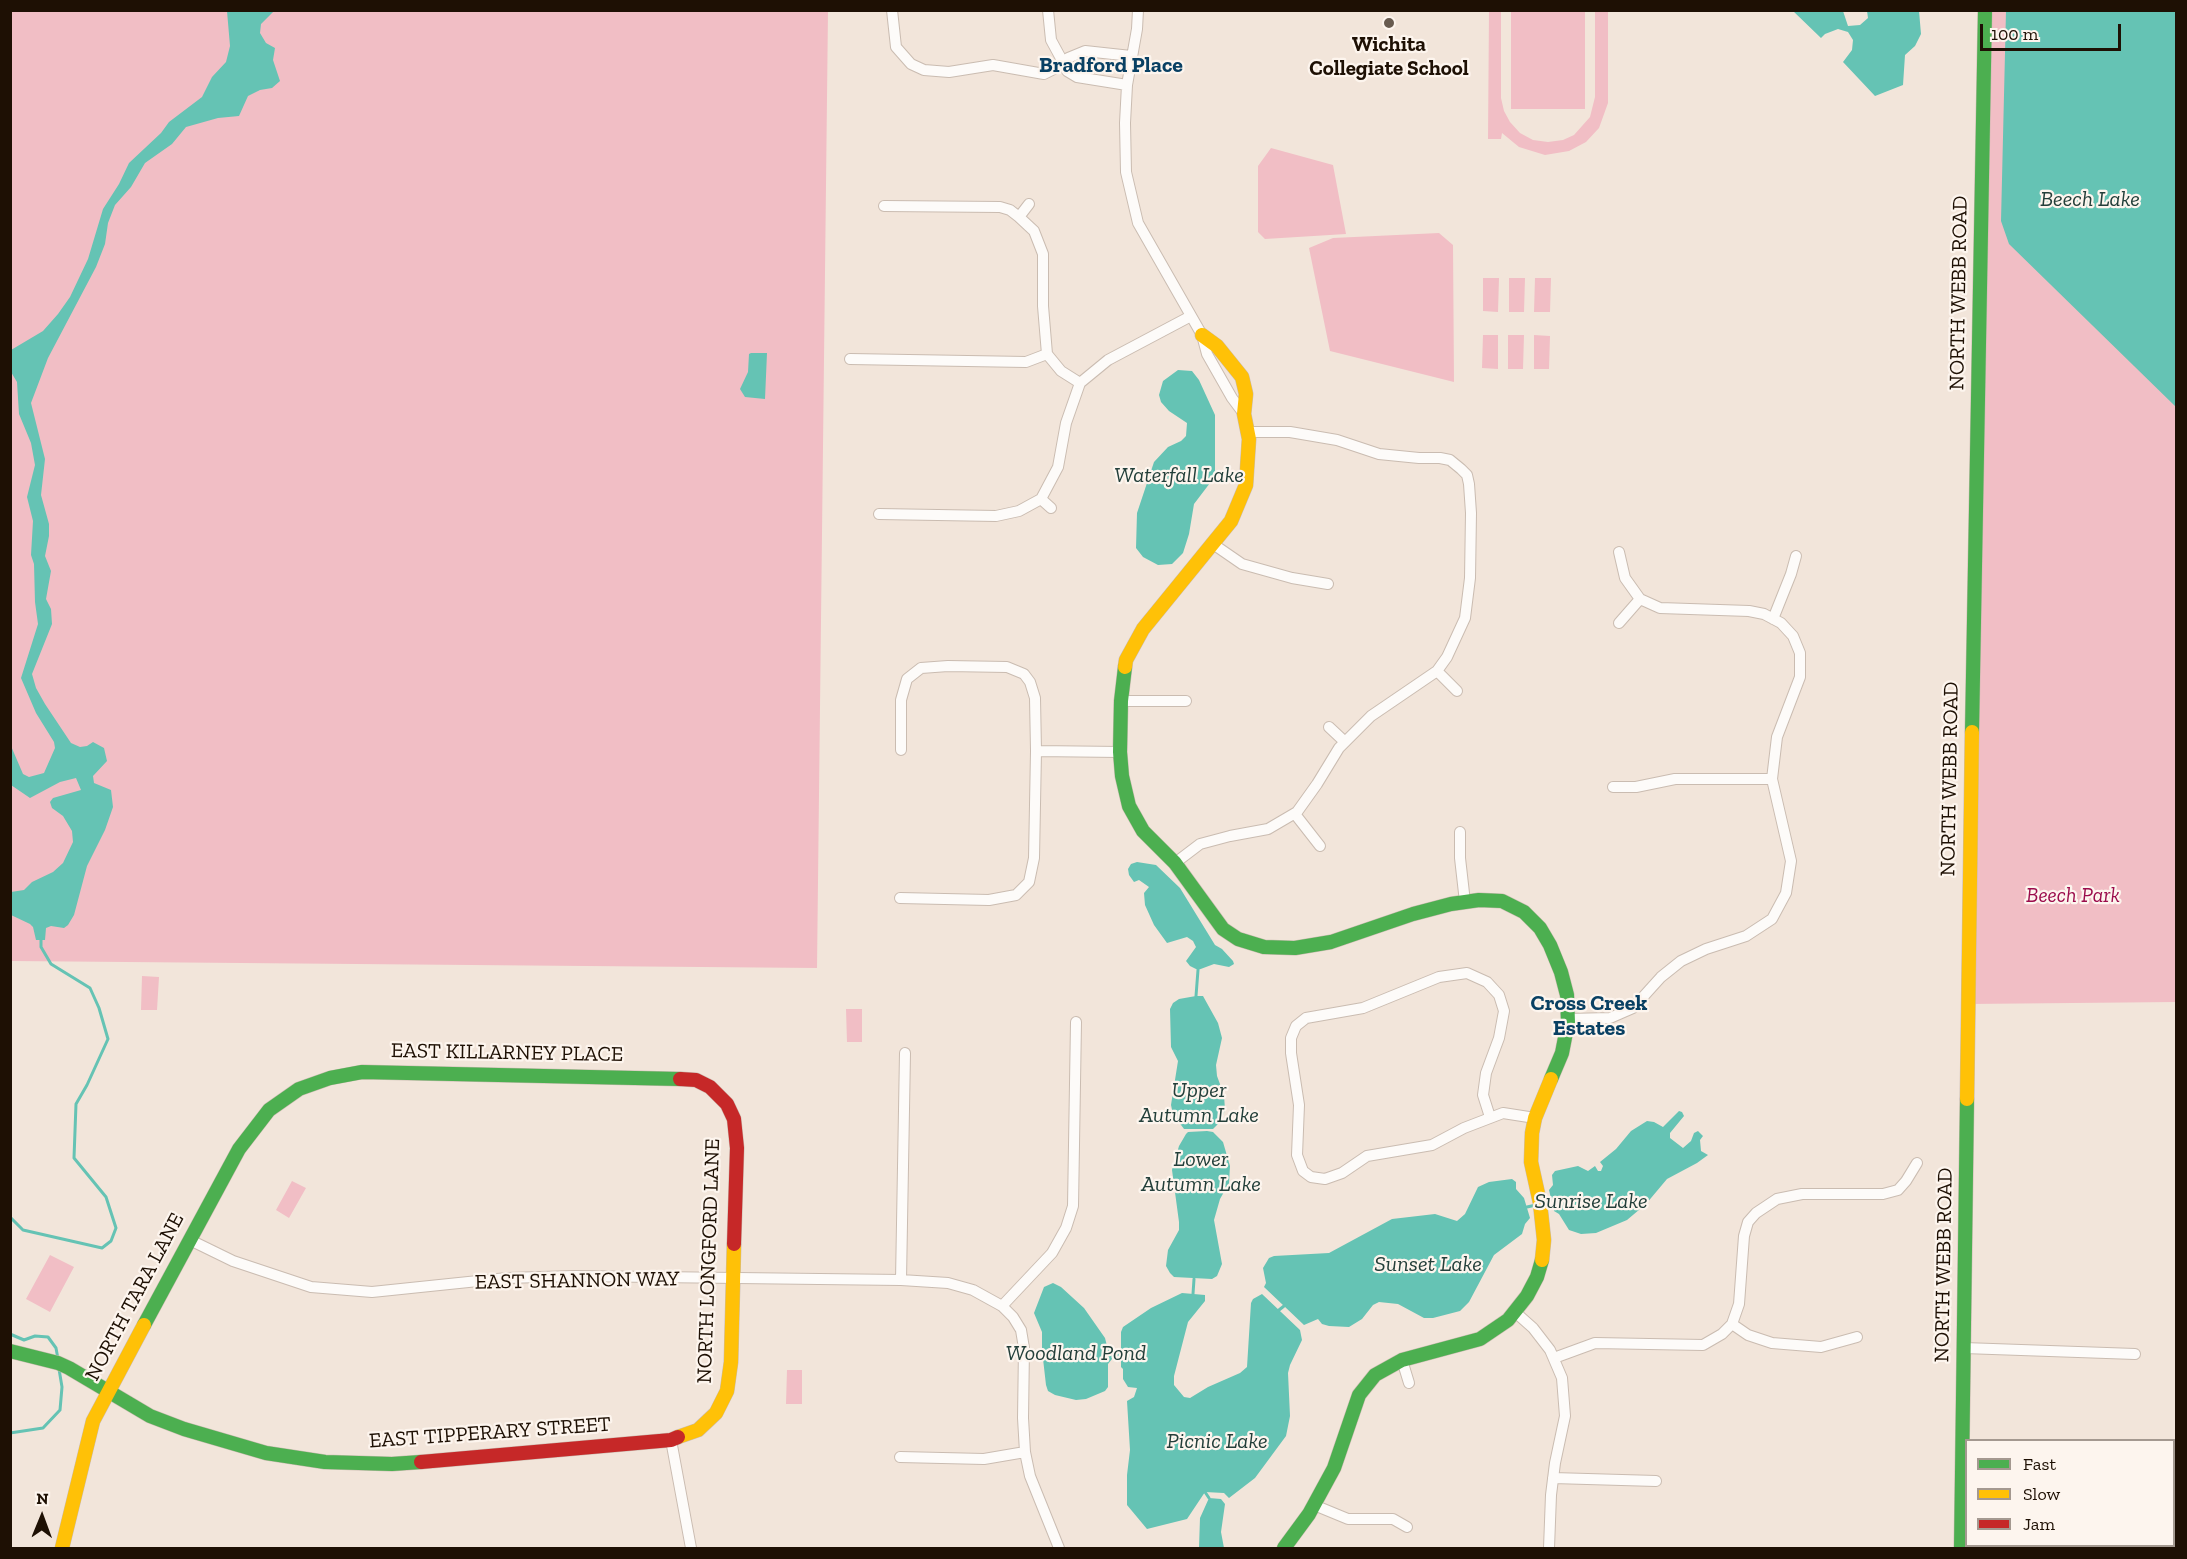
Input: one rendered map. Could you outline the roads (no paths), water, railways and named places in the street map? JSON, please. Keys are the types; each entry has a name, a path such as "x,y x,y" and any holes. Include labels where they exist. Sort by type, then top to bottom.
{"street":[{"path":"892,10 896,47 912,64 924,70 949,72 993,65 1044,74 1065,64 1068,58 1085,51 1131,56"},
{"path":"1048,10 1051,40 1067,71 1077,77 1127,84"},
{"path":"1138,10 1127,84 1126,172 1138,223 1202,335 1217,346 1242,377 1246,394 1244,414 1249,432 1246,485 1231,521 1143,629 1126,660 1121,701 1120,752 1122,776 1129,806 1143,831 1174,863 1223,929 1238,939 1264,947 1295,948 1331,942 1413,914 1465,902 1502,901 1524,912 1540,928 1550,945 1568,995 1568,1019 1562,1053 1535,1118 1531,1148 1533,1178 1544,1229 1542,1259 1537,1277 1527,1296 1508,1320 1480,1339 1402,1360 1375,1375 1359,1395 1334,1468 1314,1505 1284,1548"},
{"name":"NORTH WEBB ROAD","path":"1961,1548 1973,616 1985,10"},
{"path":"1019,217 1029,204"},
{"path":"884,206 1000,207 1010,210 1019,217 1034,231 1043,254 1043,306 1047,354 1061,371 1080,383"},
{"path":"879,514 996,516 1020,511 1041,499 1058,467 1066,423 1080,383 1108,360 1191,316"},
{"path":"850,359 1026,362 1047,354"},
{"path":"1174,863 1200,844 1268,829 1295,814 1339,748 1371,716 1437,671 1447,657 1465,618 1470,578 1469,484 1467,475 1461,469 1450,460 1379,454 1337,440 1290,432 1249,432"},
{"path":"1041,499 1052,508"},
{"path":"1213,544 1242,564 1292,578 1328,584"},
{"path":"1568,1019 1610,1018 1633,1008 1661,977 1681,961 1706,949 1746,936 1773,919 1786,893 1791,861 1772,780 1777,737 1800,677 1800,653 1793,636 1781,623 1764,614 1749,611 1660,608 1640,599 1625,578 1619,552"},
{"path":"1773,619 1796,556"},
{"path":"1618,623 1640,599"},
{"path":"900,898 990,900 1016,895 1029,882 1034,858 1036,751 1035,698 1030,682 1024,674 1006,668 948,666 921,668 907,679 901,700 901,750"},
{"path":"1437,671 1457,691"},
{"path":"1121,701 1186,701"},
{"path":"1329,727 1345,742"},
{"path":"1036,751 1120,752"},
{"path":"1613,787 1636,787 1675,779 1772,780"},
{"path":"1295,814 1320,846"},
{"path":"1460,831 1460,858 1465,902"},
{"path":"1490,1117 1483,1095 1484,1084 1499,1038 1504,1011 1499,995 1487,982 1467,973 1438,977 1363,1008 1306,1018 1296,1026 1291,1038 1291,1053 1299,1106 1297,1155 1303,1171 1311,1177 1325,1179 1341,1173 1367,1156 1432,1145 1503,1113 1535,1118"},
{"path":"1059,1548 1030,1476 1025,1452 1024,1348 1021,1330 1002,1306 1052,1254 1066,1228 1073,1206 1076,1022"},
{"path":"901,1280 905,1053"},
{"name":"EAST KILLARNEY PLACE","path":"295,1092 330,1078 362,1072 662,1077 696,1080 717,1093"},
{"name":"NORTH TARA LANE","path":"62,1548 93,1420 239,1149 269,1110 295,1092"},
{"name":"NORTH LONGFORD LANE","path":"671,1440 698,1430 716,1413 727,1391 731,1362 737,1148 734,1119 727,1104 717,1093"},
{"path":"1554,1358 1595,1343 1703,1345 1722,1334 1732,1324 1739,1304 1744,1236 1748,1221 1756,1213 1778,1199 1802,1194 1883,1194 1898,1190 1917,1163"},
{"name":"EAST SHANNON WAY","path":"190,1240 233,1262 311,1287 372,1292 507,1278 574,1276 901,1280 948,1283 973,1290 1002,1306"},
{"path":"1515,1312 1533,1328 1550,1350 1562,1378 1565,1416 1553,1478 1549,1548"},
{"path":"1732,1324 1748,1335 1772,1344 1821,1347 1857,1337"},
{"path":"1964,1348 2135,1354"},
{"name":"EAST TIPPERARY STREET","path":"10,1351 58,1363 150,1416 184,1429 266,1453 325,1462 392,1464 671,1440"},
{"path":"1402,1360 1409,1383"},
{"path":"671,1440 692,1548"},
{"path":"900,1457 984,1459 1025,1452"},
{"path":"1553,1478 1656,1481"},
{"path":"1314,1505 1348,1519 1393,1519 1407,1527"}],"water":[{"path":"227,11 274,11 261,24 260,33 266,43 275,48 273,60 280,81 272,88 260,90 248,96 239,116 218,118 186,127 172,144 145,163 131,187 115,205 108,223 105,244 96,267 48,358 31,403 45,459 41,495 49,524 45,556 51,571 46,599 51,609 52,624 32,674 36,688 45,704 71,743 80,747 93,742 104,748 107,761 93,776 94,783 111,790 113,807 105,830 87,866 74,915 64,928 51,926 46,928 45,940 36,940 30,924 11,915 11,892 24,890 32,882 53,872 63,863 73,842 72,831 63,816 52,808 50,802 53,798 81,790 76,778 60,782 30,798 11,785 11,746 23,774 29,777 44,773 55,748 21,678 38,624 34,564 31,555 33,521 27,497 35,465 31,443 19,414 17,382 11,372 11,350 43,331 70,297 88,259 103,209 129,163 161,133 169,122 202,97 212,77 226,62 230,46"},
{"path":"1793,11 1843,11 1848,26 1860,25 1868,18 1867,11 1919,11 1921,34 1915,46 1905,55 1903,85 1875,96 1843,62 1852,50 1853,40 1848,32 1838,29 1821,38"},
{"name":"Beech Lake","path":"2006,11 2176,11 2176,407 2009,244 2001,221"},
{"path":"767,353 765,399 745,397 740,389 748,372 749,354"},
{"name":"Waterfall Lake","path":"1178,370 1192,371 1199,380 1215,415 1215,472 1210,483 1194,504 1183,553 1172,564 1158,565 1143,557 1136,548 1137,513 1154,462 1168,447 1186,436 1187,423 1169,411 1161,402 1159,395 1163,381"},
{"path":"1137,862 1156,865 1180,888 1215,945 1222,949 1234,964 1229,967 1214,964 1198,970 1186,961 1196,947 1193,941 1187,937 1167,943 1154,925 1145,905 1144,893 1149,887 1139,880 1134,882 1129,875 1128,869 1131,864"},
{"name":"Upper Autumn Lake","path":"1203,996 1218,1023 1222,1038 1216,1065 1217,1076 1224,1095 1225,1110 1221,1121 1213,1129 1184,1129 1173,1114 1171,1105 1178,1061 1171,1047 1170,1009 1179,999"},
{"name":"Sunrise Lake","path":"1679,1111 1684,1116 1670,1133 1670,1138 1683,1148 1698,1131 1703,1136 1700,1140 1701,1151 1708,1155 1667,1179 1646,1204 1627,1220 1596,1233 1581,1234 1569,1230 1559,1214 1554,1211 1549,1190 1553,1185 1552,1175 1555,1171 1578,1166 1588,1171 1595,1166 1598,1171 1601,1171 1603,1166 1600,1162 1616,1149 1631,1131 1647,1121 1663,1127"},
{"name":"Lower Autumn Lake","path":"1213,1132 1223,1142 1230,1166 1229,1183 1220,1199 1214,1220 1222,1264 1217,1276 1212,1279 1174,1277 1166,1266 1168,1250 1179,1230 1172,1170 1179,1146 1186,1134"},
{"name":"Sunset Lake","path":"1512,1179 1516,1182 1516,1189 1524,1198 1530,1218 1522,1234 1494,1255 1469,1302 1460,1311 1424,1318 1398,1304 1379,1302 1373,1305 1362,1319 1349,1327 1329,1326 1322,1324 1318,1319 1304,1325 1264,1287 1266,1283 1263,1268 1269,1258 1329,1253 1392,1219 1435,1214 1457,1221 1465,1214 1478,1187 1489,1182"},
{"name":"Woodland Pond","path":"1053,1283 1061,1287 1084,1308 1111,1349 1112,1359 1108,1364 1108,1387 1105,1391 1086,1399 1076,1400 1055,1395 1048,1391 1046,1385 1042,1332 1034,1313 1044,1287"},
{"name":"Picnic Lake","path":"1182,1293 1205,1295 1205,1301 1188,1322 1174,1376 1174,1385 1184,1397 1190,1398 1240,1373 1247,1367 1251,1303 1253,1299 1262,1294 1300,1330 1302,1340 1288,1373 1290,1416 1286,1436 1255,1478 1229,1498 1224,1493 1205,1492 1187,1519 1147,1529 1127,1505 1130,1450 1127,1401 1134,1397 1137,1388 1128,1387 1123,1379 1121,1332 1123,1327 1151,1308"},
{"path":"1209,1498 1221,1499 1225,1504 1221,1532 1224,1548 1199,1548 1200,1518"}],"waterway":[{"path":"10,1217 23,1230 102,1248 111,1241 116,1228 106,1197 74,1158 76,1104 108,1039 99,1008 90,988 51,964 41,947 41,937"},
{"path":"1196,996 1198,970"},
{"path":"1527,1207 1536,1205"},
{"path":"1193,1294 1194,1279"},
{"path":"1279,1310 1284,1306"},
{"path":"10,1334 24,1340 35,1336 48,1337 56,1348 58,1359"},
{"path":"1112,1355 1121,1355"},
{"path":"10,1433 43,1428 60,1410 62,1387 59,1369"},
{"path":"1205,1492 1209,1498"}],"place":[{"name":"Wichita Collegiate School","path":"1389,23"}],"district":[{"name":"Bradford Place","path":"1111,66"},
{"name":"Cross Creek Estates","path":"1589,1016"}],"park label":[{"name":"Beech Park","path":"2073,896"}]}
